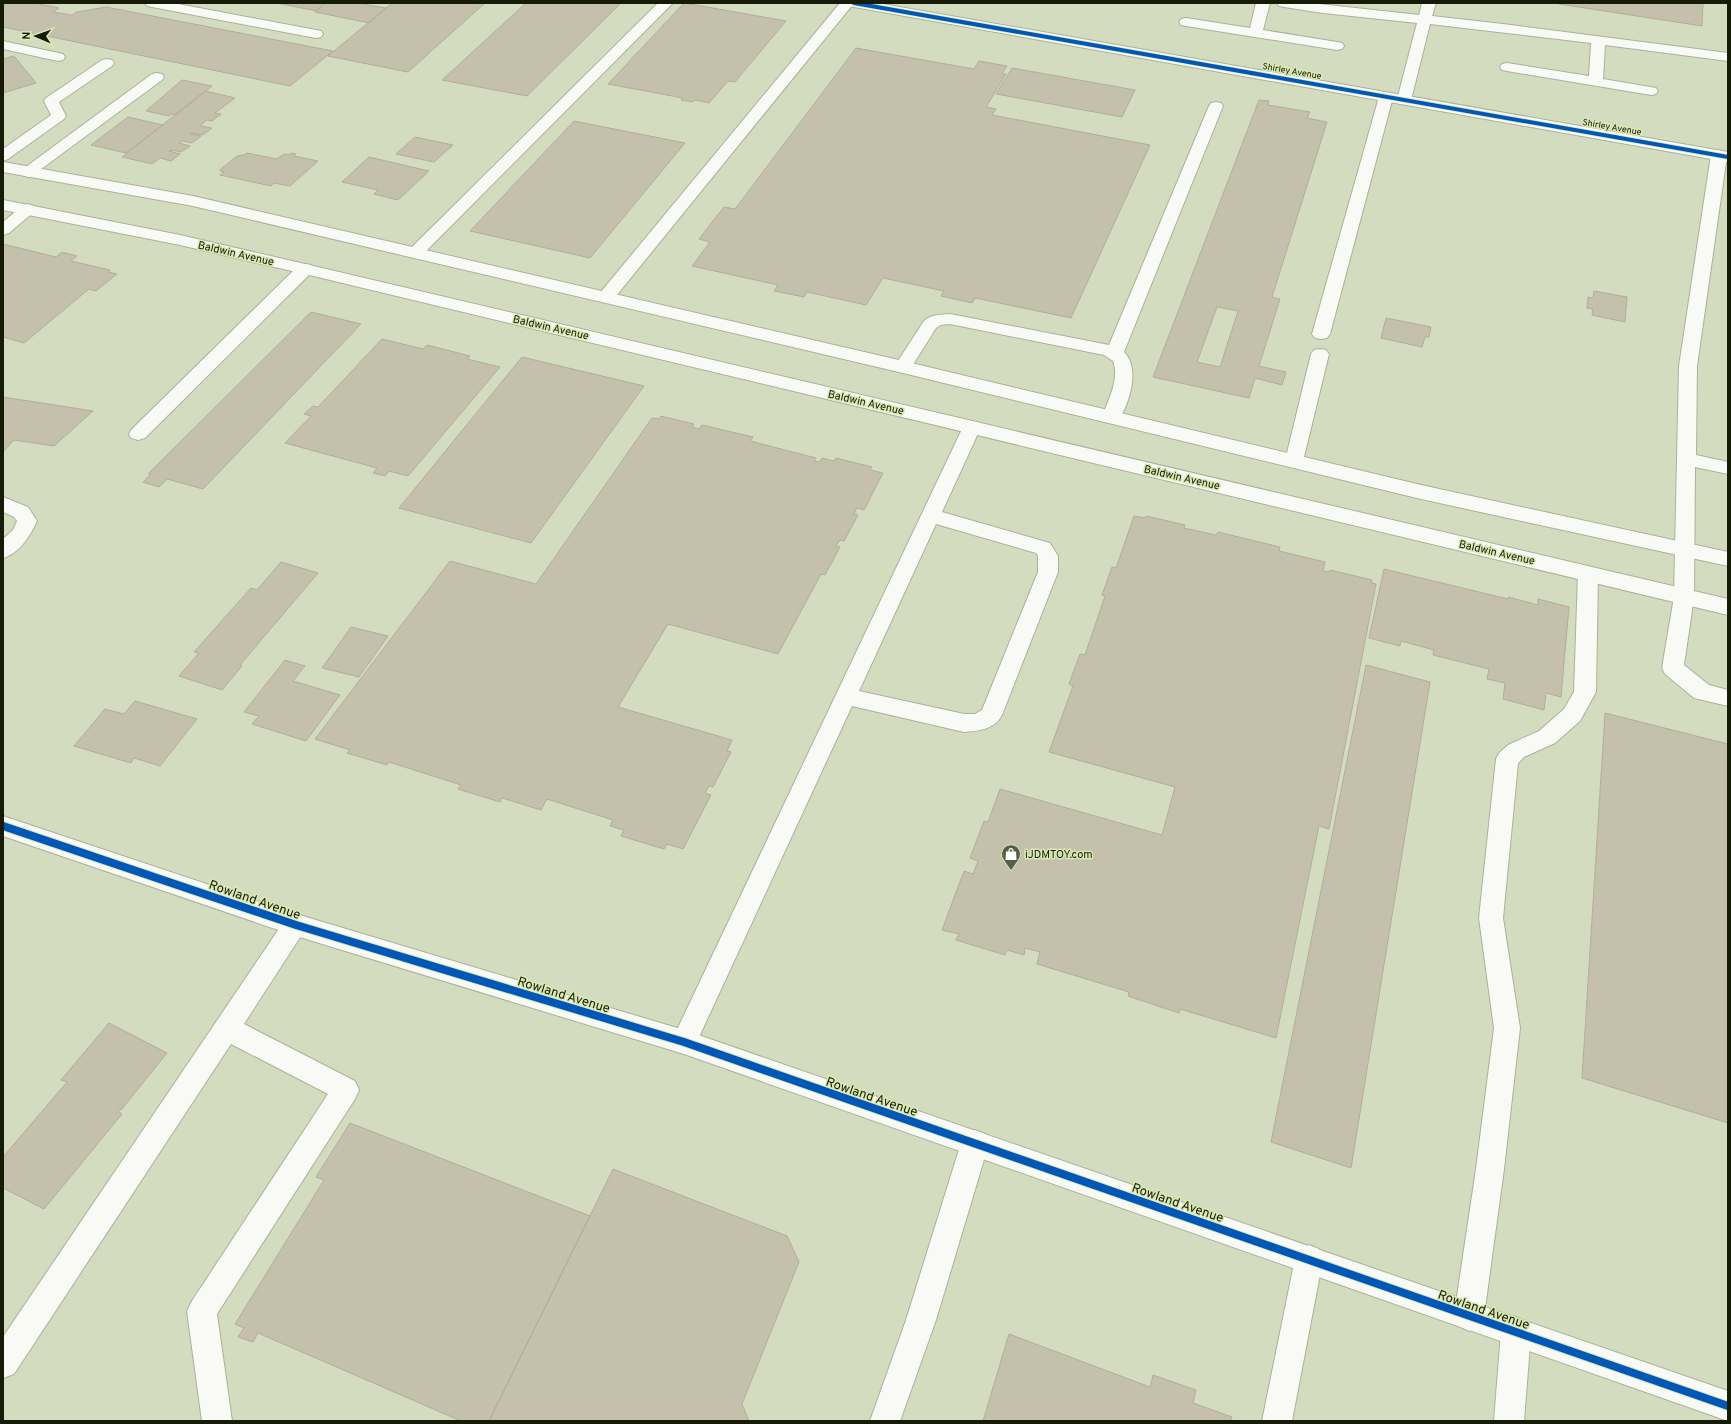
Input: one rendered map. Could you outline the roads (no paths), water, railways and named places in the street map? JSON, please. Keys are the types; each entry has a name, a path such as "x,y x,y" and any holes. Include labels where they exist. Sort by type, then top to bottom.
{"main road":[{"path":"152,3 316,34"},
{"path":"415,253 666,3"},
{"path":"606,298 847,3"},
{"name":"Shirley Avenue","path":"854,3 1724,156"},
{"path":"1255,33 1263,3"},
{"path":"1284,3 1322,9 1424,18 1728,57"},
{"path":"1404,100 1429,3"},
{"path":"1186,22 1336,46"},
{"path":"1596,82 1598,40"},
{"path":"3,45 58,57"},
{"path":"3,156 59,116 51,101 107,63"},
{"path":"1507,67 1652,91"},
{"path":"28,172 157,77"},
{"path":"1322,334 1386,96"},
{"path":"1115,353 1216,106"},
{"path":"1724,156 1713,188 1688,366 1684,597 1673,668 1702,692 1728,698"},
{"path":"3,167 193,201 903,367 1421,492 1728,559"},
{"name":"Baldwin Avenue","path":"3,205 180,240 305,269 1728,607"},
{"path":"3,230 28,209"},
{"path":"138,434 305,269"},
{"path":"903,367 930,325 936,320 950,319 1089,346 1115,353 1123,362 1125,374 1111,417"},
{"path":"1294,461 1320,354"},
{"path":"684,1042 972,427"},
{"path":"1686,459 1728,468"},
{"path":"3,504 22,512 27,521 21,534 3,551"},
{"path":"846,696 964,723 979,722 991,716 1048,572 1048,556 1043,548 931,516"},
{"path":"1469,1316 1490,1169 1507,1028 1491,918 1507,759 1516,751 1547,737 1572,715 1585,692 1588,574"},
{"name":"Rowland Avenue","path":"3,826 296,925 684,1042 1728,1406"},
{"path":"3,1363 296,925"},
{"path":"217,1421 202,1311 346,1090 228,1028"},
{"path":"885,1421 920,1320 975,1143"},
{"path":"1277,1421 1308,1259"},
{"path":"1509,1421 1516,1332"}],"place":[{"name":"iJDMTOY.com","path":"1011,871"}]}
